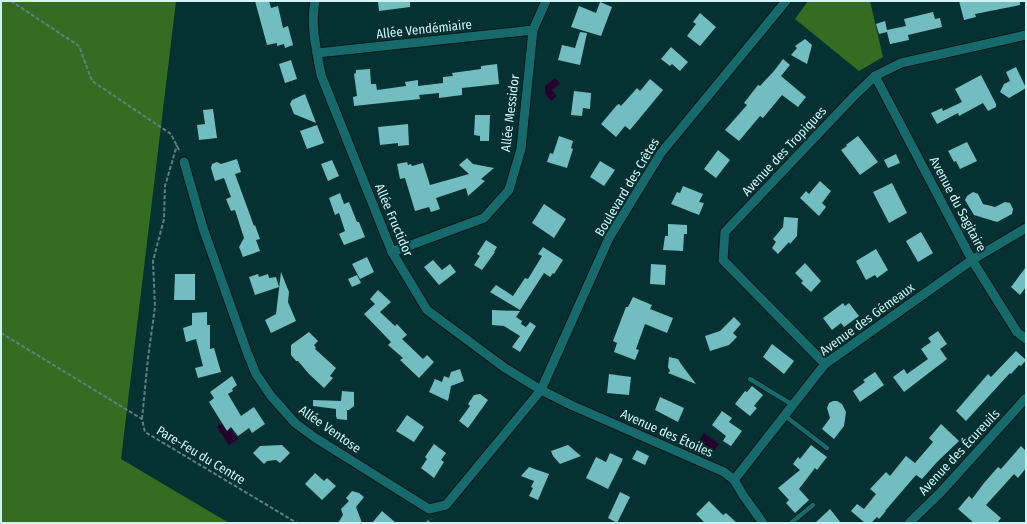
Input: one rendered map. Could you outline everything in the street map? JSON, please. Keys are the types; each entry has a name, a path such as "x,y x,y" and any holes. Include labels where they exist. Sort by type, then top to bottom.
{"street":[{"name":"Allée Fructidor","path":"314,1 312,12 321,75 395,259 427,310 505,368 542,390"},
{"name":"Allée Messidor","path":"392,252 484,218 509,190 521,149 533,30 546,1"},
{"name":"Boulevard des Crêtes","path":"542,390 609,238 660,152 786,1"},
{"name":"Allée Vendémiaire","path":"317,53 533,30"},
{"name":"Avenue des Tropiques","path":"825,364 723,260 725,232 855,95 875,76 901,63 1026,35"},
{"name":"Avenue du Sagitaire","path":"875,76 972,260 1017,332 1026,340"},
{"name":"Allée Ventose","path":"184,162 203,228 256,374 271,396 295,423 314,437 429,509 446,504 542,390"},
{"name":"Avenue des Gémeaux","path":"734,480 825,364 972,260 1026,228"},
{"name":"Avenue des Étoiles","path":"542,390 571,405 724,472 734,480 763,523"},
{"name":"Avenue des Écureuils","path":"909,523 941,492 1026,398"}],"lane":[{"path":"750,379 793,405"},
{"path":"785,416 827,448"},
{"path":"791,523 813,505"}],"path":[{"path":"11,1 79,46 92,81 171,134 184,162"},
{"path":"142,419 155,307 153,261 164,219 165,186 177,145"},
{"name":"Pare-Feu du Centre","path":"1,333 142,419 145,432 297,523"}],"green space":[{"path":"1,1 176,1 121,459 229,523 1,523"},
{"path":"808,1 870,1 883,57 859,71 795,19"}],"shaded area":[{"path":"555,78 560,84 552,90 557,96 551,101 545,93 545,86"},
{"path":"225,421 238,439 229,445 217,427"},
{"path":"704,433 719,444 714,451 699,441"}],"building":[{"path":"255,1 269,1 271,8 278,6 283,28 288,26 293,45 285,48 284,44 277,46 277,43 267,45"},
{"path":"378,1 410,1 410,7 379,11"},
{"path":"959,1 1020,1 1020,5 975,14 976,17 964,20"},
{"path":"600,2 612,7 601,36 571,27 579,6 596,13"},
{"path":"933,12 935,19 940,18 942,27 908,35 909,40 890,44 887,32 879,34 876,24 885,21 887,30 906,26 904,19"},
{"path":"700,13 716,27 700,46 687,36 696,24 693,22"},
{"path":"580,32 587,33 580,65 558,60 562,45 575,48"},
{"path":"805,39 812,45 807,64 791,55 797,48 795,46"},
{"path":"671,47 688,62 680,71 672,64 670,66 661,59"},
{"path":"783,59 790,65 781,76 806,97 798,107 782,95 763,118 760,116 739,141 725,130 747,105 744,103 758,85 760,86"},
{"path":"291,60 297,79 285,83 279,64"},
{"path":"497,64 499,84 462,88 462,95 439,98 439,93 419,95 420,99 354,106 353,97 357,96 354,74 356,73 356,70 370,69 371,84 376,84 377,90 406,86 405,82 418,80 418,86 443,83 443,77 453,76 452,73 481,69 481,66"},
{"path":"1016,67 1026,88 1009,98 1000,92 1004,84 1010,81 1006,72"},
{"path":"981,75 996,104 996,107 988,111 983,103 959,116 958,113 937,124 931,113 942,108 943,111 962,102 955,89"},
{"path":"650,79 663,90 630,130 625,126 616,137 601,124 617,105 619,104 621,106 637,88 640,91"},
{"path":"574,91 591,93 590,109 583,108 582,116 571,115"},
{"path":"305,94 316,123 294,114 290,104 292,100"},
{"path":"213,109 217,138 199,140 197,125 205,124 203,110"},
{"path":"475,115 490,115 489,141 480,141 480,136 474,135"},
{"path":"408,124 409,145 398,146 398,143 380,145 378,127"},
{"path":"317,125 324,143 307,149 300,131"},
{"path":"559,136 573,141 571,148 573,149 567,168 547,162 550,153 553,154"},
{"path":"858,136 878,162 860,175 841,150"},
{"path":"967,142 977,161 960,169 948,151"},
{"path":"718,150 730,160 716,178 704,169"},
{"path":"896,154 900,163 888,168 884,160"},
{"path":"467,158 473,164 494,168 481,179 485,181 468,196 466,188 436,198 440,209 431,212 429,207 415,211 405,178 400,179 397,164 407,162 408,165 411,164 412,166 423,163 430,185 469,174 459,165"},
{"path":"237,159 241,172 235,174 260,239 256,240 260,251 243,257 239,247 244,238 235,210 231,211 226,199 231,197 224,178 215,181 211,168 212,164 217,162 221,164"},
{"path":"332,160 339,176 328,181 321,164"},
{"path":"600,161 615,170 604,186 590,177"},
{"path":"820,181 831,191 822,203 826,207 819,216 800,198 806,191 809,194"},
{"path":"892,183 907,213 889,223 873,192"},
{"path":"683,186 703,194 699,202 704,203 699,215 671,204 677,192 680,193"},
{"path":"973,192 978,194 983,204 995,207 1005,202 1010,203 1013,209 1012,214 997,222 974,215 965,200 967,196"},
{"path":"340,193 344,204 349,202 365,237 344,245 339,234 345,231 339,213 335,215 329,198"},
{"path":"544,204 566,219 554,238 532,223"},
{"path":"784,217 798,218 797,236 778,254 772,248 776,242 773,239 783,227"},
{"path":"668,224 687,225 687,234 684,234 683,251 663,250 665,236 668,236"},
{"path":"921,232 933,253 918,262 906,241"},
{"path":"486,240 497,247 482,270 474,265 480,256 477,254"},
{"path":"543,247 563,260 554,274 553,273 550,277 544,273 520,310 490,292 496,285 513,296 525,278 528,279 542,256 538,254"},
{"path":"876,249 888,270 877,278 875,275 866,280 856,261"},
{"path":"367,257 374,272 360,279 352,264"},
{"path":"433,260 442,270 450,264 456,272 439,285 424,267"},
{"path":"805,263 821,281 811,292 801,283 803,281 795,273"},
{"path":"651,264 666,265 665,285 650,284"},
{"path":"1026,267 1026,287 1020,295 1011,287"},
{"path":"281,272 289,292 288,302 296,321 271,333 265,320 276,314"},
{"path":"175,274 195,274 195,300 174,300"},
{"path":"258,274 259,277 268,274 269,278 276,277 279,287 255,295 249,277"},
{"path":"357,275 361,283 352,287 348,279"},
{"path":"378,290 391,302 380,312 395,326 397,324 407,335 402,339 423,359 427,355 434,362 419,378 400,360 403,358 388,345 391,342 364,314 375,304 370,299"},
{"path":"633,297 652,305 650,309 673,318 667,333 645,324 636,349 639,350 635,360 614,352 617,343 613,341 626,307 628,307"},
{"path":"843,303 845,306 849,303 859,316 844,327 841,323 832,330 823,318"},
{"path":"492,310 520,311 516,317 522,321 521,324 526,327 530,322 536,326 520,352 512,347 520,336 504,326 492,325"},
{"path":"207,312 207,325 210,325 210,349 214,348 221,372 198,378 195,368 203,366 196,339 186,342 183,328 192,325 192,313"},
{"path":"734,317 741,324 733,333 737,337 729,345 710,351 705,336 720,331"},
{"path":"938,331 947,344 940,349 947,359 904,392 893,377 904,369 907,374 928,359 921,349 931,342 928,338"},
{"path":"309,332 318,341 314,345 316,348 315,349 336,368 330,376 333,378 324,388 291,355 291,345"},
{"path":"772,344 794,361 784,374 763,357"},
{"path":"1016,351 1026,360 1021,366 1019,365 1011,374 1010,373 966,421 956,411 988,374 991,377"},
{"path":"669,357 678,359 696,384 668,373 670,371 668,367"},
{"path":"460,369 464,381 451,386 448,401 429,392 435,379 442,382 444,376 449,378 451,372"},
{"path":"875,372 884,385 860,402 853,391 865,382 863,380"},
{"path":"609,374 631,377 629,395 607,393"},
{"path":"232,376 237,385 232,389 233,391 228,394 241,416 254,407 265,424 252,433 249,428 238,436 231,427 227,431 209,402 214,398 210,392"},
{"path":"752,386 763,395 754,406 757,408 750,416 735,404 745,391 747,392"},
{"path":"342,391 354,392 354,406 347,410 347,420 337,419 336,409 313,406 313,400 341,401"},
{"path":"480,394 488,400 468,428 459,421 470,406 468,404 474,395"},
{"path":"660,397 684,408 678,422 655,410"},
{"path":"837,401 842,404 846,412 844,426 834,439 822,429 830,418 827,408 829,403"},
{"path":"722,411 732,418 729,422 742,431 731,446 723,441 726,436 712,425"},
{"path":"407,415 424,427 414,442 396,431"},
{"path":"941,424 959,441 922,479 916,475 879,519 877,517 871,523 865,523 851,511 857,504 864,509 876,494 870,489 886,472 890,476 906,456 915,463 933,442 929,438"},
{"path":"434,444 446,453 441,460 444,462 434,478 421,468 427,459 425,457"},
{"path":"282,445 290,453 280,463 276,460 267,461 264,464 253,453 260,446"},
{"path":"568,445 581,456 560,464 553,456 551,451"},
{"path":"811,445 827,457 817,470 815,468 799,489 809,500 795,513 786,503 789,500 778,488 800,470 793,464 798,457 800,459"},
{"path":"1021,446 1026,451 1026,468 1018,478 1014,474 986,505 1001,518 997,523 974,523 958,509 969,496 972,499 998,467 1001,469"},
{"path":"637,450 649,456 645,465 632,459"},
{"path":"610,453 623,459 608,489 586,478 596,457 606,462"},
{"path":"529,467 549,474 538,500 529,496 533,488 531,487 534,481 521,476"},
{"path":"315,473 324,481 327,478 336,486 322,500 305,484"},
{"path":"352,491 359,493 364,497 356,507 362,523 338,523 343,515 341,509 349,501 346,498"},
{"path":"620,492 630,497 617,523 608,518"},
{"path":"709,501 723,515 726,513 737,523 705,523 696,514"},
{"path":"830,509 841,523 815,523"},
{"path":"382,511 396,523 372,523"}]}
